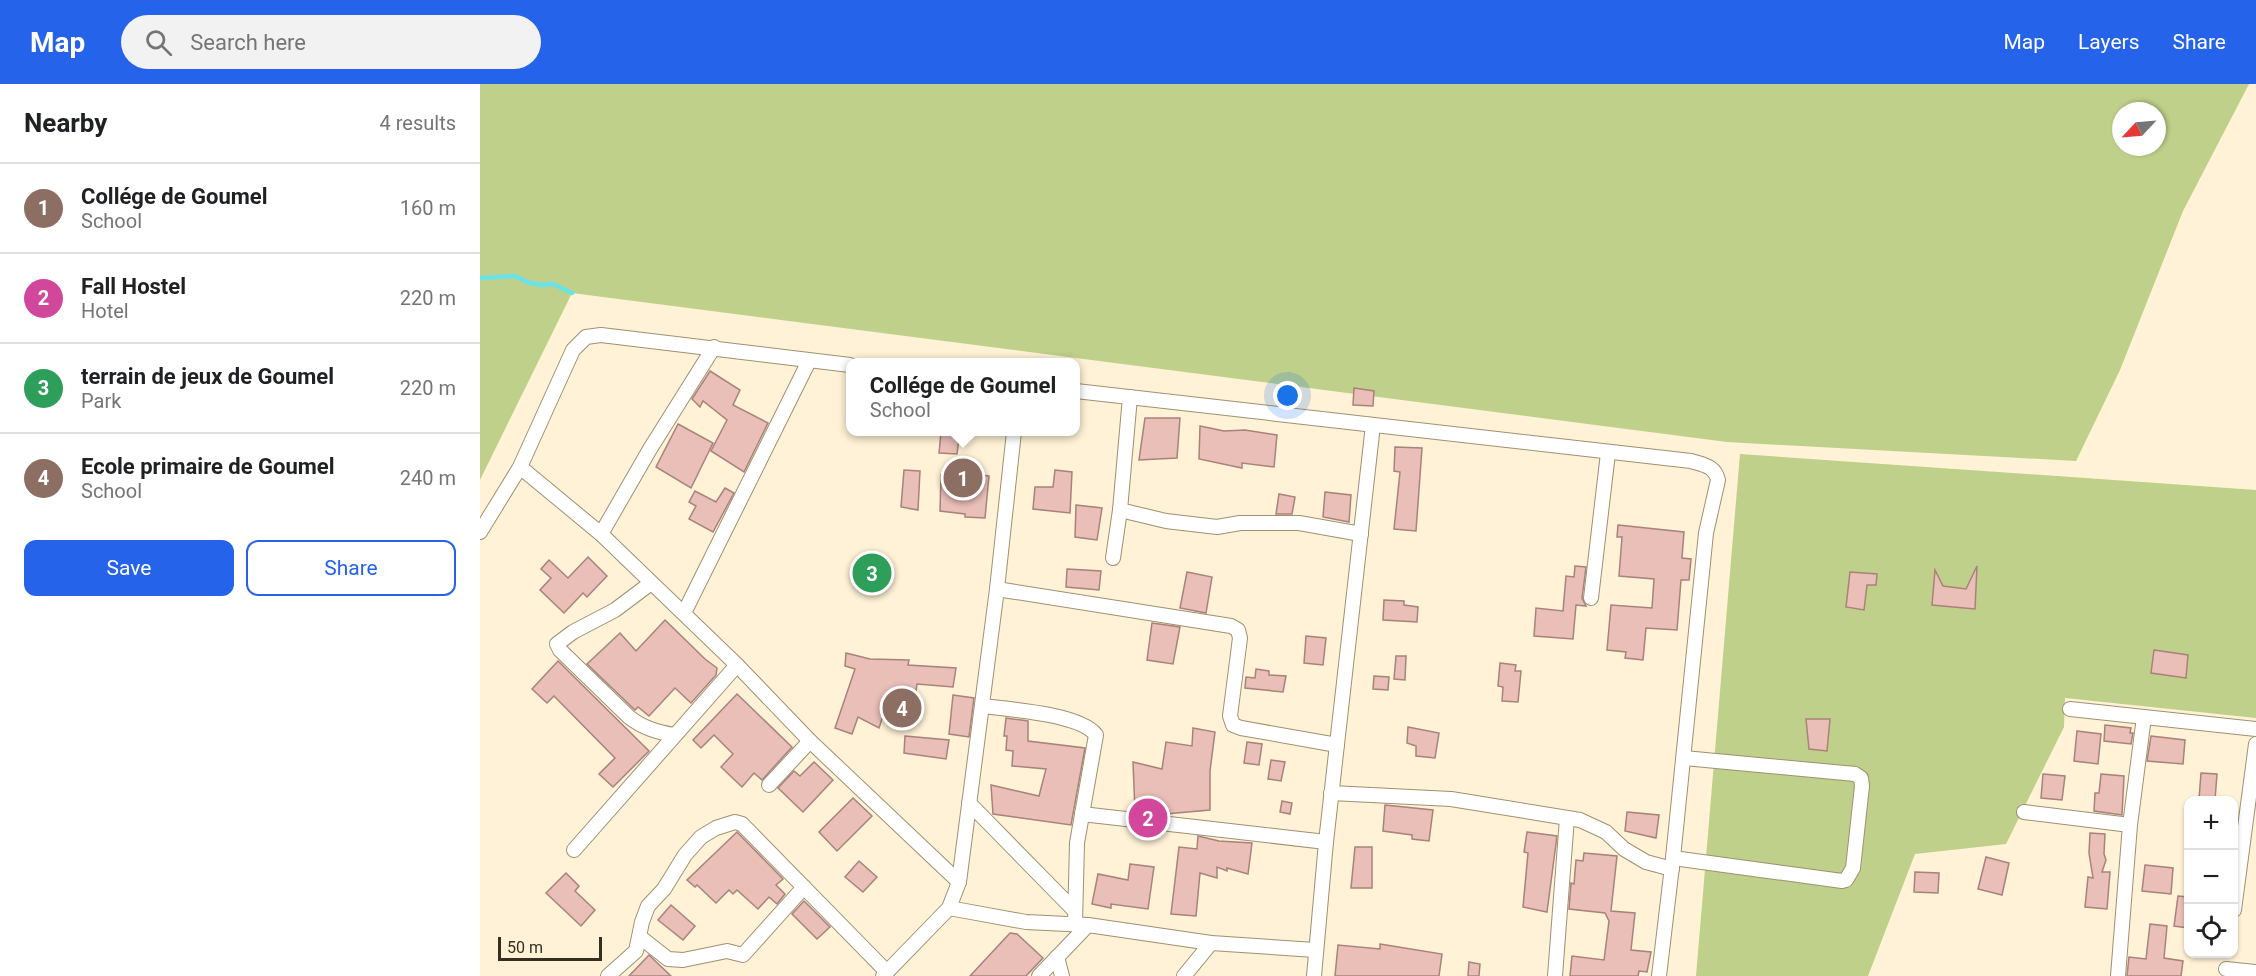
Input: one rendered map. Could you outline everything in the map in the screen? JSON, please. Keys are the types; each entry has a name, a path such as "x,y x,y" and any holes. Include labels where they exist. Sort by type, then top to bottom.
{"street":[{"path":"480,532 520,467 573,350 586,337 601,335 846,365"},
{"path":"601,534 650,449 714,347"},
{"path":"684,613 809,361"},
{"path":"1080,391 1691,461 1707,466 1716,473 1718,480 1706,533 1684,758 1659,976"},
{"path":"1113,558 1120,510 1130,397"},
{"path":"1314,976 1331,793 1373,425"},
{"path":"608,976 636,951 648,906 664,889 685,855 700,837 716,828 735,822 742,824 885,974 949,908 959,882 997,589 1014,436"},
{"path":"1591,598 1608,453"},
{"path":"520,467 601,534 737,665 810,741 959,882"},
{"path":"1120,510 1166,521 1217,527 1240,523 1299,523 1361,534"},
{"path":"651,584 615,610 573,632 558,644 560,650 629,717 653,731 674,735"},
{"path":"997,589 1231,626 1238,630 1240,638 1230,716 1233,725 1337,745"},
{"path":"574,850 737,665"},
{"path":"982,706 1044,714 1092,729 1096,735 1077,843 1079,920 1057,957 1039,976"},
{"path":"2070,709 2256,729"},
{"path":"2118,976 2130,825 2144,717"},
{"path":"770,785 810,741"},
{"path":"2235,904 2256,744"},
{"path":"1331,793 1451,799 1580,820 1606,832 1624,849 1646,862 1842,881 1852,873 1862,779 1855,774 1684,758"},
{"path":"969,803 1079,920"},
{"path":"2024,812 2130,825"},
{"path":"1082,814 1326,842"},
{"path":"1555,976 1567,818"},
{"path":"640,937 668,959 683,960 727,951 743,955 804,887"},
{"path":"949,908 1026,922 1079,920 1211,944 1315,950"},
{"path":"1184,976 1211,944"},
{"path":"1057,957 1062,976"},
{"path":"2225,972 2256,972"}],"green space":[{"path":"480,84 2249,84 2183,211 2120,370 2076,461 1727,442 572,293 480,480"},
{"path":"1740,454 2256,490 2256,718 2065,698 2064,727 2006,844 1915,854 1868,976 1696,976"}],"building":[{"path":"710,371 740,390 733,405 768,423 744,472 711,451 727,420 703,401 700,407 692,399"},
{"path":"1354,388 1374,391 1373,406 1353,405"},
{"path":"1145,418 1180,418 1177,458 1139,460"},
{"path":"678,424 713,443 691,488 656,467"},
{"path":"1200,426 1224,431 1245,430 1277,435 1274,467 1242,463 1242,468 1199,459"},
{"path":"941,436 959,436 957,454 939,453"},
{"path":"1395,447 1422,448 1416,531 1394,529 1400,472 1394,471"},
{"path":"904,470 920,471 918,510 901,507"},
{"path":"1055,470 1072,472 1070,513 1033,509 1035,487 1053,487"},
{"path":"941,475 989,476 985,518 965,517 965,514 940,511"},
{"path":"725,488 734,493 713,532 689,519 696,506 689,502 695,491 716,502"},
{"path":"1325,492 1351,495 1349,522 1323,517"},
{"path":"1279,494 1295,497 1292,514 1276,514"},
{"path":"1076,505 1102,508 1097,540 1075,537"},
{"path":"1618,525 1684,532 1682,558 1691,559 1689,580 1681,580 1677,630 1646,628 1643,660 1625,658 1626,652 1607,650 1611,605 1652,608 1654,579 1619,576 1622,537 1617,537"},
{"path":"588,557 607,576 587,597 583,593 564,613 540,590 551,578 541,569 549,560 568,578"},
{"path":"1575,566 1586,567 1582,598 1586,606 1576,605 1573,639 1534,636 1536,608 1563,611 1566,576 1574,577"},
{"path":"1977,566 1975,609 1932,605 1935,570 1943,586 1966,589"},
{"path":"1067,569 1101,571 1099,590 1066,587"},
{"path":"1187,572 1212,577 1206,613 1180,608"},
{"path":"1850,572 1877,574 1876,585 1867,585 1864,610 1846,607"},
{"path":"1384,600 1404,601 1404,605 1418,607 1417,622 1383,620"},
{"path":"665,620 717,668 716,675 691,703 675,688 649,716 638,707 635,710 587,664 620,633 636,651"},
{"path":"1152,623 1180,627 1173,664 1147,660"},
{"path":"1306,636 1326,638 1323,665 1304,663"},
{"path":"2154,650 2188,655 2186,678 2151,673"},
{"path":"846,653 870,659 909,660 908,665 956,668 953,687 917,684 912,721 884,713 879,728 858,717 852,734 835,728 855,669 845,666"},
{"path":"1396,656 1406,656 1405,680 1394,679"},
{"path":"558,661 649,751 613,787 599,774 615,758 554,696 547,703 532,689"},
{"path":"1500,663 1516,665 1515,671 1521,671 1518,702 1502,701 1503,687 1498,686"},
{"path":"1256,669 1269,671 1269,675 1286,676 1283,692 1245,688 1246,677 1255,678"},
{"path":"1374,676 1389,677 1388,690 1373,689"},
{"path":"737,694 792,747 762,780 754,773 742,787 721,767 733,754 714,735 701,748 693,740"},
{"path":"953,695 974,698 969,737 949,734"},
{"path":"1006,718 1028,721 1028,741 1085,748 1071,825 993,814 991,785 1039,796 1046,769 1012,766 1013,751 1006,750 1007,736 1004,736"},
{"path":"1806,719 1830,719 1827,751 1809,749"},
{"path":"2105,725 2131,728 2130,733 2133,733 2131,744 2104,741"},
{"path":"1408,727 1439,733 1435,758 1416,756 1416,746 1407,743"},
{"path":"1193,728 1215,732 1210,771 1210,810 1165,814 1135,811 1133,762 1162,769 1166,742 1192,746"},
{"path":"2077,731 2101,734 2098,764 2074,761"},
{"path":"905,736 949,740 946,759 904,753"},
{"path":"2151,736 2185,740 2183,764 2147,761"},
{"path":"1247,742 1262,744 1259,765 1244,763"},
{"path":"1271,760 1285,762 1281,781 1268,779"},
{"path":"814,762 833,780 803,812 778,788 794,771 800,776"},
{"path":"2201,773 2217,774 2215,796 2199,796"},
{"path":"2043,774 2065,776 2062,800 2041,798"},
{"path":"2101,774 2124,776 2122,815 2094,811 2095,793 2099,793"},
{"path":"853,798 872,816 837,851 819,832"},
{"path":"1282,801 1292,803 1290,814 1280,812"},
{"path":"1385,805 1433,810 1429,841 1412,839 1412,835 1383,831"},
{"path":"1627,812 1659,815 1656,838 1625,831"},
{"path":"737,832 783,879 776,885 785,894 777,904 769,897 758,909 737,890 733,894 729,890 716,903 697,885 695,887 687,880"},
{"path":"1527,832 1557,836 1547,912 1523,907 1528,853 1524,852"},
{"path":"2090,833 2105,834 2106,860 2102,872 2110,872 2107,909 2085,907 2088,877 2093,878 2089,853"},
{"path":"1198,836 1219,841 1252,843 1248,874 1217,867 1217,878 1200,873 1196,916 1171,914 1179,847 1197,849"},
{"path":"1355,847 1372,847 1372,888 1351,888"},
{"path":"1584,853 1617,856 1611,911 1635,913 1631,950 1651,952 1647,972 1639,971 1638,976 1570,976 1572,956 1604,960 1609,921 1605,913 1569,909 1576,860 1583,861"},
{"path":"1986,857 2009,863 2002,895 1978,889"},
{"path":"859,861 877,877 863,892 845,877"},
{"path":"1130,864 1154,867 1148,909 1111,904 1111,908 1092,904 1098,874 1128,880"},
{"path":"2145,865 2173,868 2171,894 2142,891"},
{"path":"1915,872 1939,873 1938,893 1914,892"},
{"path":"566,873 579,886 575,891 595,910 581,926 546,893"},
{"path":"2178,896 2184,897 2184,927 2174,926"},
{"path":"804,901 830,927 817,939 792,914"},
{"path":"671,905 695,926 683,940 658,920"},
{"path":"2150,924 2167,926 2164,958 2183,961 2181,976 2127,976 2129,957 2146,959"},
{"path":"1010,933 1017,934 1043,958 1026,976 970,976"},
{"path":"1380,944 1442,954 1439,976 1335,976 1338,945 1380,949"},
{"path":"649,955 651,957 671,976 629,976"},
{"path":"1469,962 1480,964 1479,976 1468,976"}],"waterway":[{"path":"480,278 515,276 540,285 553,284 572,293"}],"place":[{"name":"Collége de Goumel","path":"963,478"},
{"name":"terrain de jeux de Goumel","path":"872,573"},
{"name":"Ecole primaire de Goumel","path":"902,708"},
{"name":"Fall Hostel","path":"1148,818"}]}
